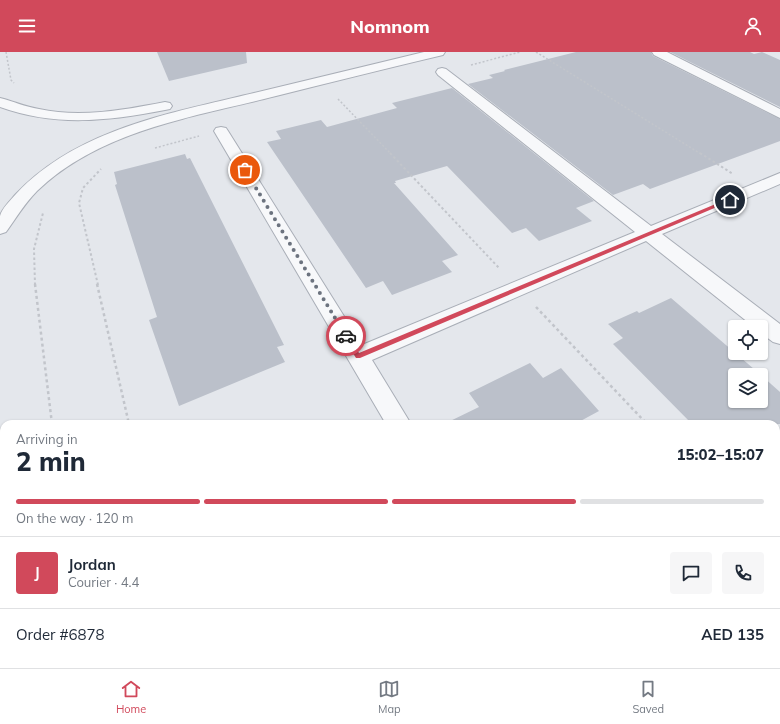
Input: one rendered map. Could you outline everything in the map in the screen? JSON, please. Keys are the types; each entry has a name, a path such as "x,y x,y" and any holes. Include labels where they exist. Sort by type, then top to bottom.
{"street":[{"path":"0,102 28,112 46,115 72,117 109,115 197,99 392,52"},
{"path":"378,67 386,60 418,52"},
{"path":"0,228 17,203 49,173 68,160 105,140 165,119 439,52"},
{"path":"658,52 780,114"},
{"path":"442,72 780,336"},
{"path":"221,131 397,420"},
{"path":"358,356 780,178"}],"path":[{"path":"536,52 756,188"},
{"path":"337,99 643,420"},
{"path":"45,208 34,249 35,283 52,420"}],"building":[{"path":"157,52 246,52 247,63 169,81"},
{"path":"576,52 651,52 653,56 780,119 780,141 650,189 643,184 613,195 468,84 493,78 489,75 505,71 504,70"},
{"path":"670,52 750,52 754,54 762,52 780,60 780,107"},
{"path":"452,88 594,201 576,208 592,221 539,241 526,228 512,233 447,166 395,181 396,183 394,183 458,255 442,261 452,272 392,295 383,281 366,288 267,142 281,139 276,131 321,120 327,127 397,108 392,103"},
{"path":"185,154 187,159 190,158 284,345 277,347 285,362 179,406 149,320 157,317 115,185 117,184 114,172"},
{"path":"671,298 728,347 728,360 743,360 753,368 728,368 728,408 768,408 768,381 780,392 780,420 688,420 613,344 623,338 608,324 637,311 639,313"},
{"path":"530,363 543,378 561,368 599,411 582,420 452,420 479,407 469,393"}],"way so far":[{"path":"245,170 346,336"}],"route":[{"path":"346,336 358,356 730,200"}]}
